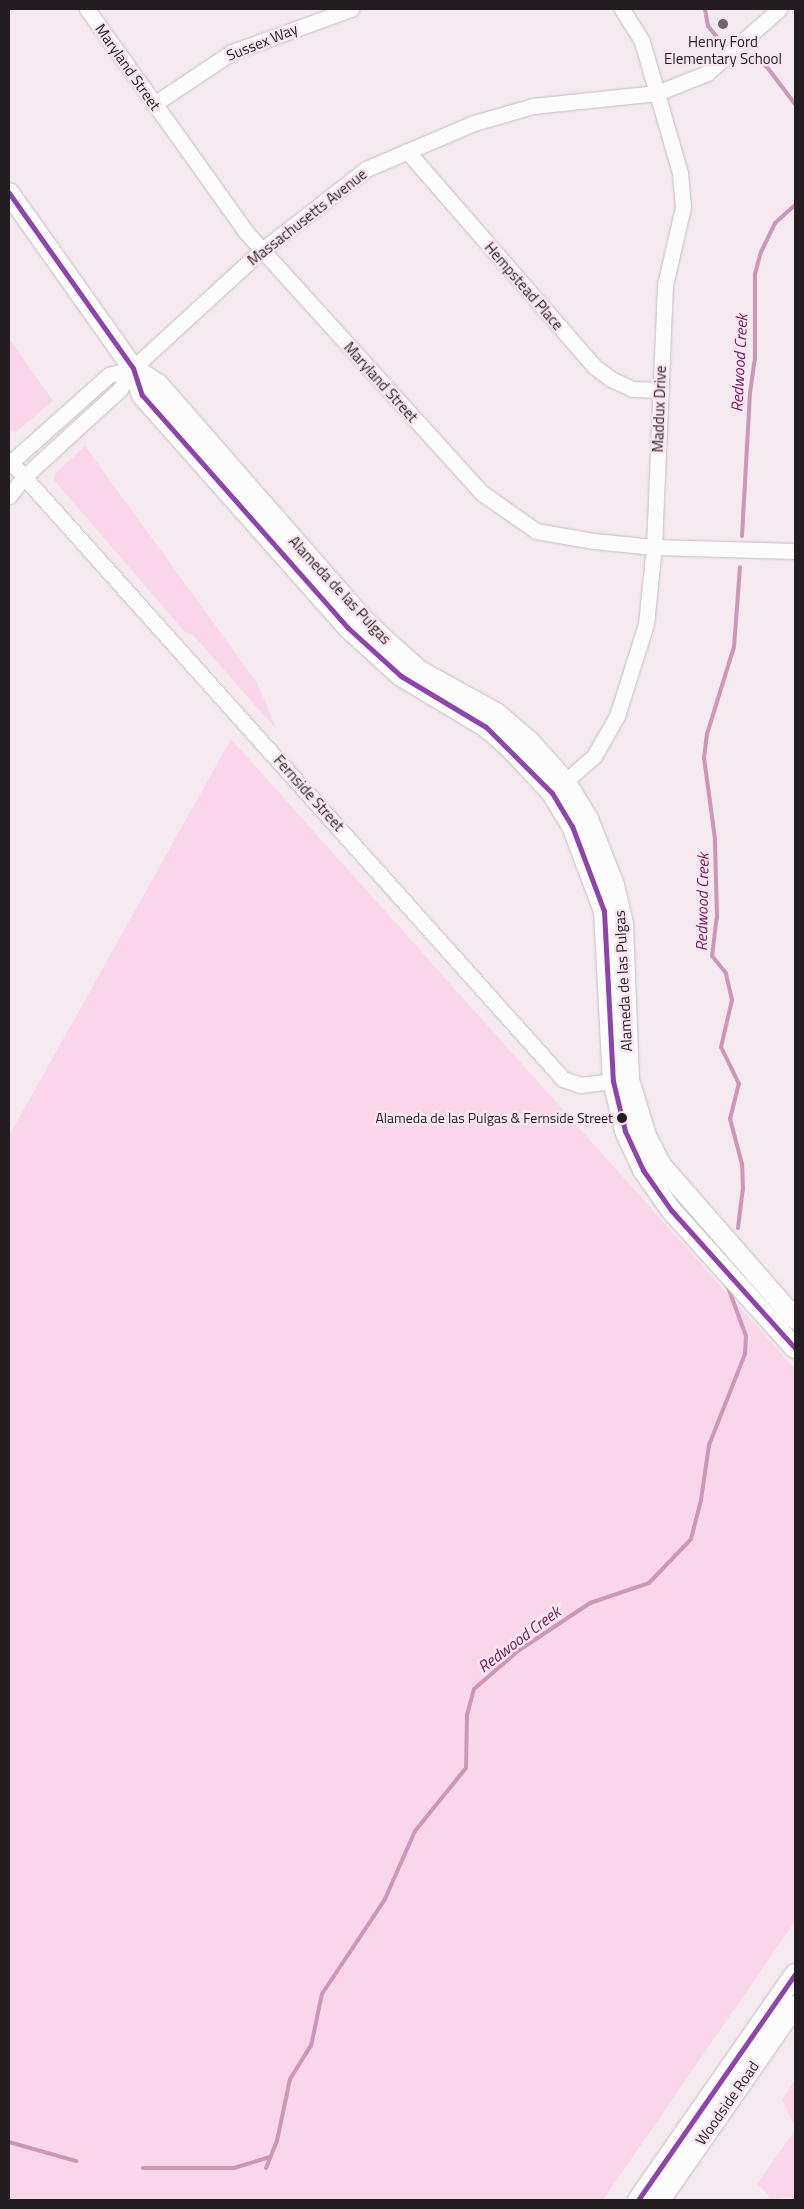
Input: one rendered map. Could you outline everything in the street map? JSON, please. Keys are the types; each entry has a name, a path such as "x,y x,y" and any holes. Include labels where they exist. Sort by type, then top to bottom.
{"main road":[{"name":"Alameda de las Pulgas","path":"9,193 133,368 142,396 347,628 401,676 486,727 559,787 588,819 614,885 623,924 621,1080 624,1131 654,1186 671,1210 795,1348"},
{"name":"Alameda de las Pulgas","path":"621,1080 660,1164 795,1319"},
{"name":"Woodside Road","path":"638,2200 795,1974"},
{"name":"Woodside Road","path":"660,2200 795,2006"}],"street":[{"name":"Maryland Street","path":"87,9 154,104 262,250 482,493 536,531 594,542 654,547 795,551"},
{"name":"Sussex Way","path":"154,104 232,52 351,9"},
{"name":"Maddux Drive","path":"559,787 594,756 617,716 646,624 654,547 665,285 683,207 680,173 642,41 622,9"},
{"name":"Massachusetts Avenue","path":"9,496 24,477 120,389 133,368 262,250 366,169 474,122 533,106 657,92 707,72 780,9"},
{"name":"Hempstead Place","path":"406,151 595,367 610,379 632,389 660,390"},
{"name":"Massachusetts Avenue","path":"9,462 109,375 133,368"},
{"name":"Fernside Street","path":"9,462 563,1079 580,1085 621,1080"}],"shaded area":[{"path":"9,338 53,401 16,432 9,431"},
{"path":"85,446 257,683 277,730 194,636 184,631 54,480 55,474"},
{"path":"231,739 795,1369 795,1921 603,2200 9,2200 9,1136"},
{"path":"795,2079 795,2126 782,2100"},
{"path":"795,2130 795,2200 791,2197 767,2200 769,2195 757,2184"}],"waterway":[{"name":"Redwood Creek","path":"705,9 708,26 717,37"},
{"name":"Redwood Creek","path":"757,60 767,67 795,104"},
{"name":"Redwood Creek","path":"742,536 750,393 755,359 755,274 761,252 775,223 795,205"},
{"name":"Redwood Creek","path":"738,1228 743,1190 742,1164 730,1119 739,1084 721,1047 732,1000 726,973 712,956 717,918 715,839 704,758 707,734 734,647 740,567"},
{"name":"Redwood Creek","path":"266,2168 277,2141 290,2079 311,2046 322,1994 385,1899 415,1831 466,1768 467,1715 474,1689 518,1651 590,1603 649,1583 691,1539 701,1500 709,1445 745,1354 746,1336 728,1287"},
{"name":"Redwood Creek","path":"9,2142 76,2161"},
{"name":"Redwood Creek","path":"143,2168 234,2168 270,2157"}],"transit line":[{"path":"9,193 133,368 142,395 347,627 401,676 486,727 552,793 572,826 604,911 613,1081 625,1131 643,1170 671,1210 795,1348"},
{"path":"638,2200 795,1974"}],"place":[{"name":"Henry Ford Elementary School","path":"723,24"},
{"name":"Alameda de las Pulgas & Fernside Street","path":"622,1118"}]}
